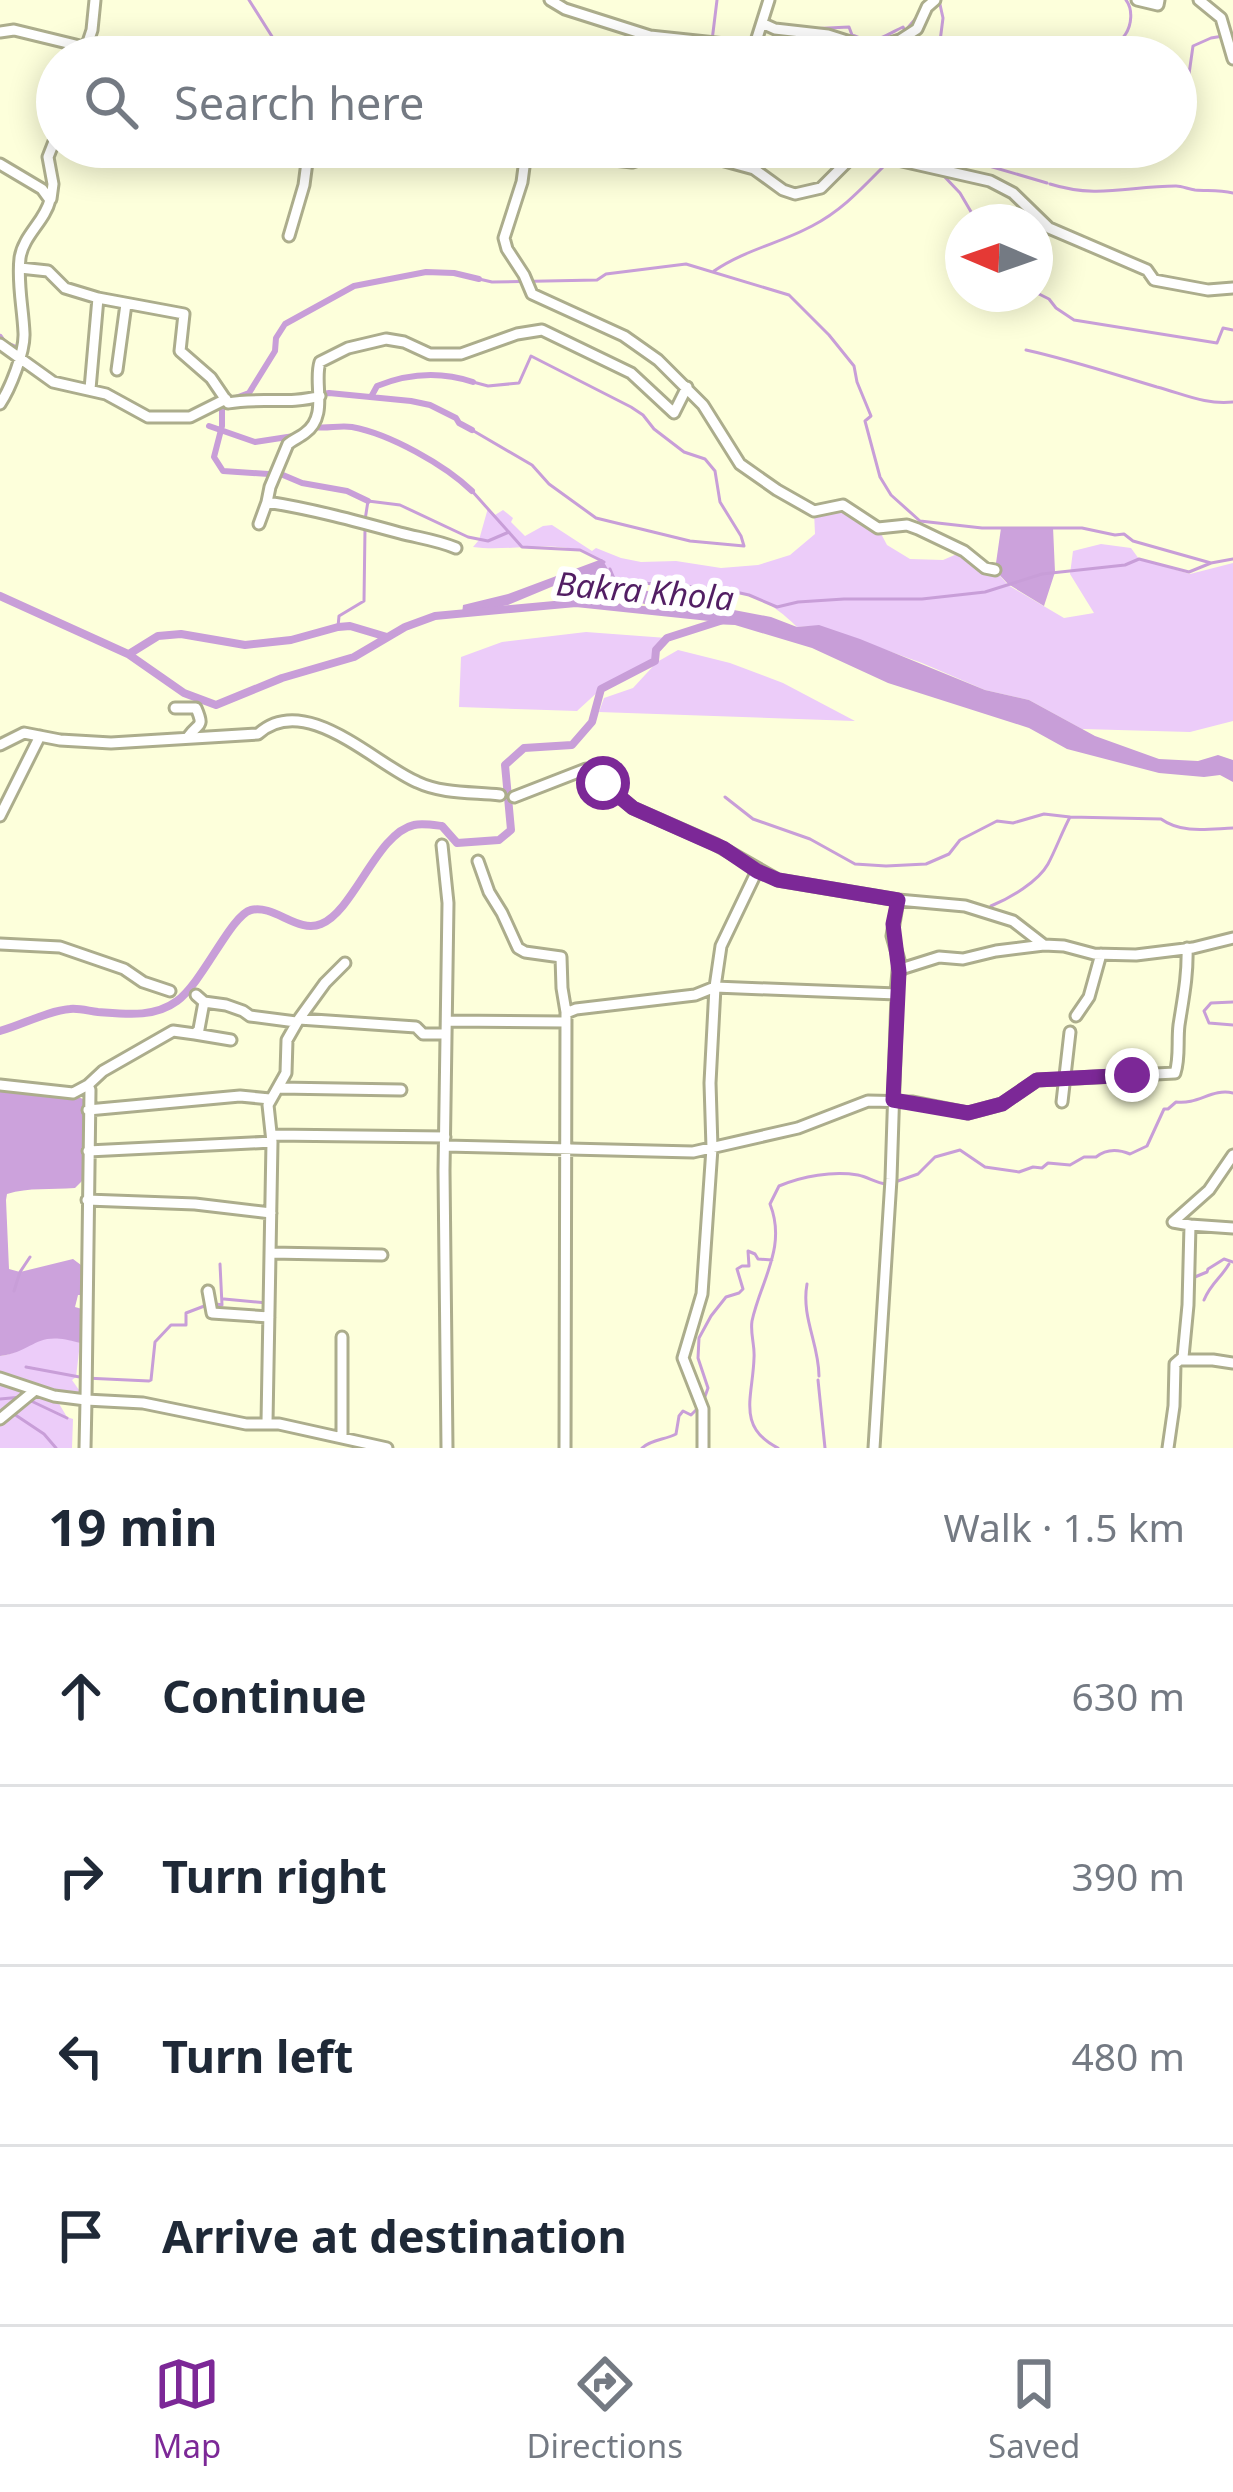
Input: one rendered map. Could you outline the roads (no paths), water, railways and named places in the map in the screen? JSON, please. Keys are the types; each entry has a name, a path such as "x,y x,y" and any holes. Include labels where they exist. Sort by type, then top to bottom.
{"street":[{"path":"90,36 95,0"},
{"path":"550,0 650,36"},
{"path":"759,36 769,0"},
{"path":"906,36 917,29 935,0"},
{"path":"1137,0 1154,6 1160,0"},
{"path":"1199,0 1218,14 1233,59"},
{"path":"764,24 831,36"},
{"path":"0,32 14,30 36,37"},
{"path":"0,164 29,179 50,200"},
{"path":"0,404 10,388 25,335 20,268 23,248 47,211 53,184 50,168"},
{"path":"289,236 306,168"},
{"path":"524,168 504,238 532,294 624,336 658,360 716,423 740,464 801,505 814,511 843,505 878,528 907,525 995,570"},
{"path":"751,168 783,190 806,194 820,188 841,168"},
{"path":"933,168 990,181 1013,193 1049,228 1147,270 1154,280 1208,290 1233,288"},
{"path":"20,268 48,271 64,288 98,298 184,314 180,351 211,378 230,403 318,398"},
{"path":"90,389 98,298"},
{"path":"117,370 126,304"},
{"path":"259,524 288,444 314,423 320,362 348,348 386,339 430,354 461,354 542,330 631,373 674,413 687,388"},
{"path":"0,344 53,382 106,394 148,417 190,417 226,399"},
{"path":"267,502 365,522 456,548"},
{"path":"175,708 196,708 200,726 188,736"},
{"path":"0,745 24,733 111,743 258,734 281,722 322,725 417,782 438,790 500,795"},
{"path":"0,816 40,736"},
{"path":"514,797 586,769 633,808 723,848 778,880 965,906 1013,921 1044,945"},
{"path":"442,845 448,903 447,1448"},
{"path":"478,861 518,948 560,957 566,1017 565,1448"},
{"path":"703,1448 703,1408 683,1358 701,1304 712,1148 716,987 721,946 757,871"},
{"path":"874,1448 899,972 892,936 898,900"},
{"path":"899,972 940,957 963,959 1044,945 1125,956 1233,938"},
{"path":"0,944 60,947 170,991"},
{"path":"88,1151 272,1138 693,1153 798,1128 868,1101 978,1112 1002,1104 1037,1080 1175,1073 1187,987 1187,948"},
{"path":"1076,1016 1089,997 1101,955"},
{"path":"267,1422 270,1099 286,1073 287,1040 325,983 345,963"},
{"path":"447,1021 566,1017 695,995 716,987 896,993"},
{"path":"195,1034 200,999 250,1016 416,1027 423,1034 446,1034"},
{"path":"0,1085 70,1093 173,1031 231,1040"},
{"path":"1061,1102 1070,1032"},
{"path":"85,1448 88,1085"},
{"path":"279,1088 401,1090"},
{"path":"88,1110 240,1096 270,1099"},
{"path":"1233,1155 1209,1190 1173,1222 1233,1228"},
{"path":"87,1200 195,1204 271,1213"},
{"path":"1180,1360 1188,1305 1190,1225"},
{"path":"270,1253 382,1255"},
{"path":"208,1291 212,1313 269,1317"},
{"path":"342,1337 342,1438"},
{"path":"1168,1448 1175,1364 1180,1360 1233,1363"},
{"path":"0,1378 54,1396 143,1403 246,1424 267,1422 387,1448"},
{"path":"0,1419 34,1391"}],"water":[{"path":"602,559 615,581 628,588 708,600 713,606 797,627 819,625 985,690 1029,700 1095,736 1159,759 1198,761 1218,755 1233,760 1233,782 1220,775 1159,773 1067,749 1029,728 888,683 812,648 735,625 712,624 716,618 625,599 605,579 590,575 508,605 462,614 463,605 508,594"}],"waterway":[{"path":"249,0 272,36"},
{"path":"713,36 717,0"},
{"path":"939,0 941,36"},
{"path":"1124,36 1130,22 1126,0"},
{"path":"884,36 903,27 905,31 917,17"},
{"path":"808,29 849,27 854,36"},
{"path":"1197,44 1223,36"},
{"path":"714,271 823,220 882,168"},
{"path":"996,168 1047,183"},
{"path":"942,174 966,204"},
{"path":"1050,184 1083,191 1176,186 1233,193"},
{"path":"479,279 597,280 606,274 686,264 789,295 854,366 871,416 865,421 880,477 891,495 920,521 1124,534 1133,541 1211,563"},
{"path":"233,399 249,393 275,351 285,324 354,286 426,272 479,279"},
{"path":"1053,304 1074,320 1217,343 1223,328 1233,330"},
{"path":"0,337 18,349"},
{"path":"1026,350 1195,398 1233,402"},
{"path":"472,430 532,465 549,484 596,518 690,541 744,546 720,502 715,471 705,459 684,452 631,407 531,356 519,383 488,386 473,382"},
{"path":"371,397 377,386 413,376 473,382"},
{"path":"317,395 430,405 472,430"},
{"path":"222,404 214,457 223,471 283,475 368,501"},
{"path":"209,426 255,442 294,436"},
{"path":"314,427 352,427 383,436 432,461 472,491"},
{"path":"472,491 522,547 580,550 604,562"},
{"path":"365,520 368,501 400,505 468,537 488,541 509,532"},
{"path":"338,627 339,616 364,601 365,529"},
{"path":"610,569 615,581 722,589 777,607 985,592 1042,574 1125,565 1139,559 1189,572 1233,559"},
{"name":"Bakra Khola","path":"0,596 128,654 184,693 216,705 282,678 354,657 405,627 435,616 576,603 719,618"},
{"path":"0,1031 70,1009 139,1014 168,1006 187,992 243,915 260,909 304,925 321,924 344,904 388,842 414,825 442,826 457,843 499,840 511,830 505,765 524,748 572,745 592,722 601,689 655,661 656,650 667,638 720,621"},
{"path":"129,654 158,636 181,634 245,645 350,626 387,637"},
{"path":"725,797 753,819 810,839 855,864 886,866 926,864 997,821 1013,823 1044,814 1070,817"},
{"path":"991,906 1023,889 1043,871 1070,817 1161,819 1186,829 1233,828"},
{"path":"1233,1002 1211,1003 1204,1011 1209,1023 1233,1025"},
{"path":"895,1182 918,1174 935,1157 960,1150 985,1167 1019,1172 1048,1163 1070,1165 1108,1151 1130,1154 1147,1146 1164,1109 1176,1102 1233,1093"},
{"path":"778,1448 756,1430 750,1409 752,1321 776,1235 770,1204 779,1186 818,1175 858,1175 886,1184"},
{"path":"703,1402 708,1388 698,1358 699,1338 726,1297 743,1289 737,1269 749,1266 748,1251 758,1259 772,1260"},
{"path":"14,1291 30,1257"},
{"path":"1190,1279 1224,1259 1233,1262"},
{"path":"216,1304 222,1305 220,1264"},
{"path":"1204,1300 1229,1264"},
{"path":"807,1284 806,1308 819,1376"},
{"path":"224,1299 267,1303"},
{"path":"26,1367 85,1378 149,1381 155,1342 171,1325 186,1325 186,1313 207,1305"},
{"path":"818,1380 825,1448"},
{"path":"0,1399 22,1397"},
{"path":"29,1400 67,1418"},
{"path":"642,1448 676,1434 683,1411 691,1415 699,1407"},
{"path":"14,1414 56,1448"}]}
